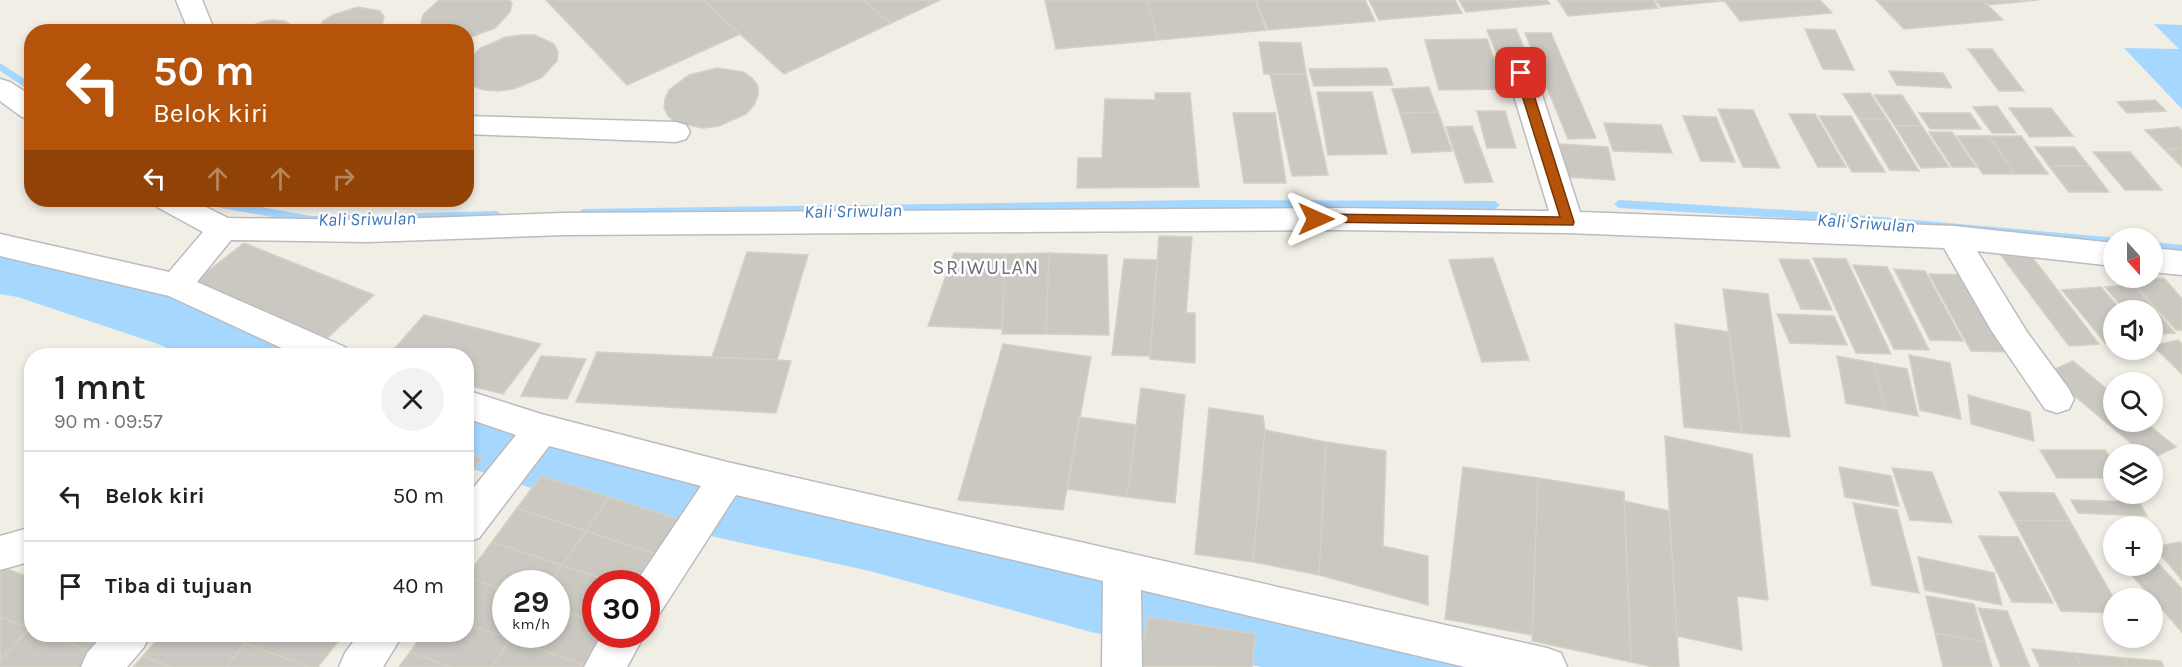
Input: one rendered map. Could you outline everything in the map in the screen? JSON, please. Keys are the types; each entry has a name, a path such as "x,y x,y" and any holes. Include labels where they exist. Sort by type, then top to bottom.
{"street":[{"path":"189,0 199,24"},
{"path":"1521,73 1568,222"},
{"path":"0,88 24,104"},
{"path":"474,125 676,132"},
{"path":"181,207 223,229 368,231 574,224 1339,219 1568,222 1954,237 2103,254"},
{"path":"176,286 223,229"},
{"path":"1954,237 1989,299 2032,366 2058,399"},
{"path":"0,245 176,286 315,348"},
{"path":"2163,261 2182,263"},
{"path":"474,409 529,445 716,493 1123,575 1547,667"},
{"path":"474,516 529,445"},
{"path":"660,579 716,493"},
{"path":"0,553 24,546"},
{"path":"1122,652 1123,575"},
{"path":"101,667 123,642"},
{"path":"359,667 377,642"},
{"path":"604,667 616,648"}],"water":[{"path":"2154,24 2182,25 2182,109 2124,48 2179,49"}],"building":[{"path":"439,0 510,0 512,4 510,12 495,28 474,36 474,24 421,24 423,15"},
{"path":"546,0 703,0 740,34 627,85"},
{"path":"703,0 863,0 891,23 784,74"},
{"path":"863,0 940,0 891,23"},
{"path":"1045,0 1147,0 1158,40 1056,49"},
{"path":"1147,0 1255,0 1266,30 1158,40"},
{"path":"1256,0 1365,0 1375,21 1268,30"},
{"path":"1369,0 1455,0 1462,13 1379,20"},
{"path":"1459,0 1547,0 1550,4 1466,12"},
{"path":"1558,0 1653,0 1658,8 1568,16"},
{"path":"1655,0 1722,0 1723,1 1661,7"},
{"path":"1724,0 1820,0 1832,13 1740,21"},
{"path":"1876,0 1982,0 2003,20 1904,29"},
{"path":"1982,0 2038,0 1987,5"},
{"path":"358,7 380,11 384,17 382,24 321,24 333,15"},
{"path":"272,20 290,24 256,24"},
{"path":"1516,29 1530,62 1500,62 1487,30"},
{"path":"1805,29 1835,30 1854,70 1823,69"},
{"path":"1525,33 1551,33 1596,138 1568,139"},
{"path":"535,35 554,44 558,52 557,61 541,78 513,89 498,91 474,86 474,55 481,48 506,37"},
{"path":"1487,39 1504,89 1439,90 1425,40"},
{"path":"1259,42 1301,43 1306,74 1264,74"},
{"path":"1968,49 1992,49 2024,91 1999,91"},
{"path":"717,68 743,72 758,86 758,95 754,105 746,114 719,126 703,128 677,123 668,116 664,108 669,90 689,75"},
{"path":"1387,68 1393,85 1314,86 1309,69"},
{"path":"1889,71 1943,73 1952,88 1897,85"},
{"path":"1270,74 1306,74 1328,175 1292,176"},
{"path":"1429,87 1438,112 1400,113 1392,89"},
{"path":"1317,92 1372,92 1387,154 1328,155"},
{"path":"1155,93 1190,93 1199,187 1077,188 1078,158 1102,158 1105,99 1155,100"},
{"path":"1870,93 1887,119 1859,119 1843,94"},
{"path":"1874,95 1902,95 1922,126 1895,126"},
{"path":"2155,100 2166,111 2127,113 2117,102"},
{"path":"1997,106 2016,133 1992,133 1973,107"},
{"path":"2009,108 2051,108 2073,136 2030,137"},
{"path":"1718,109 1753,110 1780,168 1743,167"},
{"path":"1477,111 1505,111 1516,148 1487,148"},
{"path":"1438,112 1452,151 1412,153 1400,113"},
{"path":"1233,113 1275,113 1286,183 1244,183"},
{"path":"1919,113 1970,113 1981,129 1930,129"},
{"path":"1789,114 1815,114 1846,167 1818,167"},
{"path":"1683,116 1716,117 1735,162 1701,161"},
{"path":"1819,116 1851,116 1885,172 1852,172"},
{"path":"1859,119 1887,119 1919,171 1890,170"},
{"path":"1604,123 1661,125 1672,153 1613,151"},
{"path":"1472,126 1493,182 1465,183 1446,127"},
{"path":"1895,126 1922,126 1949,167 1921,168"},
{"path":"2179,127 2182,131 2182,148 2165,150 2145,130"},
{"path":"1929,132 1952,132 1976,167 1952,167"},
{"path":"1957,136 1989,136 2015,174 1983,174"},
{"path":"1989,136 2021,136 2048,174 2015,174"},
{"path":"1560,144 1608,147 1615,180 1566,177"},
{"path":"2035,147 2074,147 2089,166 2049,166"},
{"path":"2182,148 2182,167 2165,150"},
{"path":"2093,152 2130,152 2162,190 2125,190"},
{"path":"2049,166 2089,166 2109,192 2069,192"},
{"path":"1159,236 1192,237 1186,313 1195,313 1195,363 1150,359"},
{"path":"244,243 374,295 326,339 193,283"},
{"path":"2026,249 2099,344 2069,346 1997,250"},
{"path":"747,252 808,255 777,360 712,357"},
{"path":"954,253 1005,254 1002,329 928,326"},
{"path":"1049,253 1107,255 1109,335 1046,334"},
{"path":"1049,253 1046,334 1002,334 1005,254"},
{"path":"1493,258 1529,360 1482,362 1449,260"},
{"path":"1813,258 1846,259 1891,354 1856,353"},
{"path":"1124,259 1157,260 1150,356 1112,355"},
{"path":"1779,259 1809,260 1832,310 1801,309"},
{"path":"1853,265 1887,267 1929,350 1894,349"},
{"path":"1894,269 1925,271 1963,341 1930,340"},
{"path":"1929,274 1970,275 2013,352 1971,351"},
{"path":"2163,278 2182,299 2182,330 2176,330 2163,316 2163,300 2149,300 2138,288 2163,288"},
{"path":"2101,287 2112,300 2103,300 2103,341 2062,290"},
{"path":"2106,288 2137,288 2147,300 2116,300"},
{"path":"1723,289 1768,294 1790,437 1742,433"},
{"path":"1777,314 1834,316 1847,345 1790,343"},
{"path":"424,315 541,344 503,394 474,387 474,348 395,348"},
{"path":"2163,319 2175,333 2163,334"},
{"path":"1675,324 1729,332 1742,433 1684,427"},
{"path":"2178,340 2182,344 2182,374 2163,356 2163,344"},
{"path":"1003,344 1091,357 1063,510 958,500"},
{"path":"597,352 791,361 776,413 576,402"},
{"path":"1909,355 1950,363 1961,419 1920,410"},
{"path":"541,356 586,359 567,399 521,396"},
{"path":"1837,356 1874,363 1885,410 1846,403"},
{"path":"2073,361 2103,386 2103,420 2047,373"},
{"path":"1874,363 1907,369 1918,416 1885,410"},
{"path":"1141,388 1185,395 1175,503 1127,497"},
{"path":"1968,395 2030,412 2034,441 1971,424"},
{"path":"1209,408 1263,416 1265,430 1253,562 1195,554"},
{"path":"1079,417 1136,425 1127,497 1068,489"},
{"path":"1265,430 1326,442 1319,575 1253,562"},
{"path":"2118,432 2157,432 2176,447 2163,453 2163,444 2132,444"},
{"path":"1665,436 1752,454 1768,600 1737,596 1742,650 1677,636"},
{"path":"1326,442 1386,451 1383,546 1428,556 1428,605 1319,575"},
{"path":"2040,450 2103,450 2103,478 2057,478"},
{"path":"474,455 483,458 474,469"},
{"path":"1463,467 1538,478 1532,635 1445,619"},
{"path":"1839,467 1891,476 1899,506 1845,497"},
{"path":"1892,468 1932,472 1952,523 1910,520"},
{"path":"541,476 609,497 586,531 517,508"},
{"path":"1538,478 1624,492 1631,662 1532,641"},
{"path":"1999,492 2054,493 2070,521 2014,520"},
{"path":"609,497 678,519 656,554 586,531"},
{"path":"2071,500 2103,501 2103,504 2140,504 2147,516 2078,513"},
{"path":"1624,501 1669,511 1679,667 1652,667 1631,662"},
{"path":"1853,503 1897,510 1919,593 1872,585"},
{"path":"517,508 586,531 562,565 492,542"},
{"path":"2014,520 2070,521 2108,588 2103,588 2103,613 2061,611"},
{"path":"586,531 656,554 646,570 582,572 562,565"},
{"path":"1979,536 2018,537 2053,603 2012,602"},
{"path":"492,542 562,565 559,570 492,570 492,586 474,580 474,566"},
{"path":"2180,542 2182,545 2182,580 2163,558 2163,545"},
{"path":"1918,557 1994,573 2002,605 1925,590"},
{"path":"562,565 582,572 582,617 570,613 570,570 559,570"},
{"path":"2,567 24,575 24,626 0,617 0,569"},
{"path":"2163,568 2182,589 2182,632 2163,611 2163,588 2143,588 2132,576 2163,576"},
{"path":"474,580 492,586 492,633 474,627"},
{"path":"1926,596 1974,604 1985,642 1935,633"},
{"path":"1978,608 2007,611 2030,667 2001,667"},
{"path":"570,613 582,617 582,648 596,648 585,665 536,648 570,648"},
{"path":"0,617 24,626 24,634 0,660"},
{"path":"1148,617 1255,634 1252,667 1140,666"},
{"path":"474,627 492,633 492,648 504,648 492,667 451,667 410,652 417,642 474,642"},
{"path":"1935,633 1985,642 1992,667 1943,667"},
{"path":"24,634 24,642 67,642 97,654 85,667 0,667 0,660"},
{"path":"67,642 108,642 97,654"},
{"path":"155,642 245,643 226,667 171,667 143,656"},
{"path":"338,642 318,667 309,667 245,643"},
{"path":"245,643 309,667 226,667"},
{"path":"504,648 536,648 585,665 583,667 492,667"},
{"path":"2032,649 2075,653 2081,667 2040,667"},
{"path":"410,652 451,667 399,667"},
{"path":"2075,653 2124,658 2128,667 2081,667"},
{"path":"143,656 171,667 133,667"},
{"path":"2124,658 2161,661 2164,667 2128,667"}],"waterway":[{"name":"Kali Sriwulan","path":"0,66 24,83"},
{"name":"Kali Sriwulan","path":"583,213 1198,204 1495,205"},
{"name":"Kali Sriwulan","path":"1619,204 1834,217 2103,240"},
{"name":"Kali Sriwulan","path":"238,207 311,220 497,215"},
{"name":"Kali Sriwulan","path":"2163,247 2182,249"},
{"path":"0,268 22,272 183,324 240,348"},
{"path":"474,437 616,481 870,535 1091,593 1264,627 1418,667"}],"district":[{"name":"SRIWULAN","path":"986,267"}],"route":[{"path":"1316,219 1568,222 1521,73"}]}
